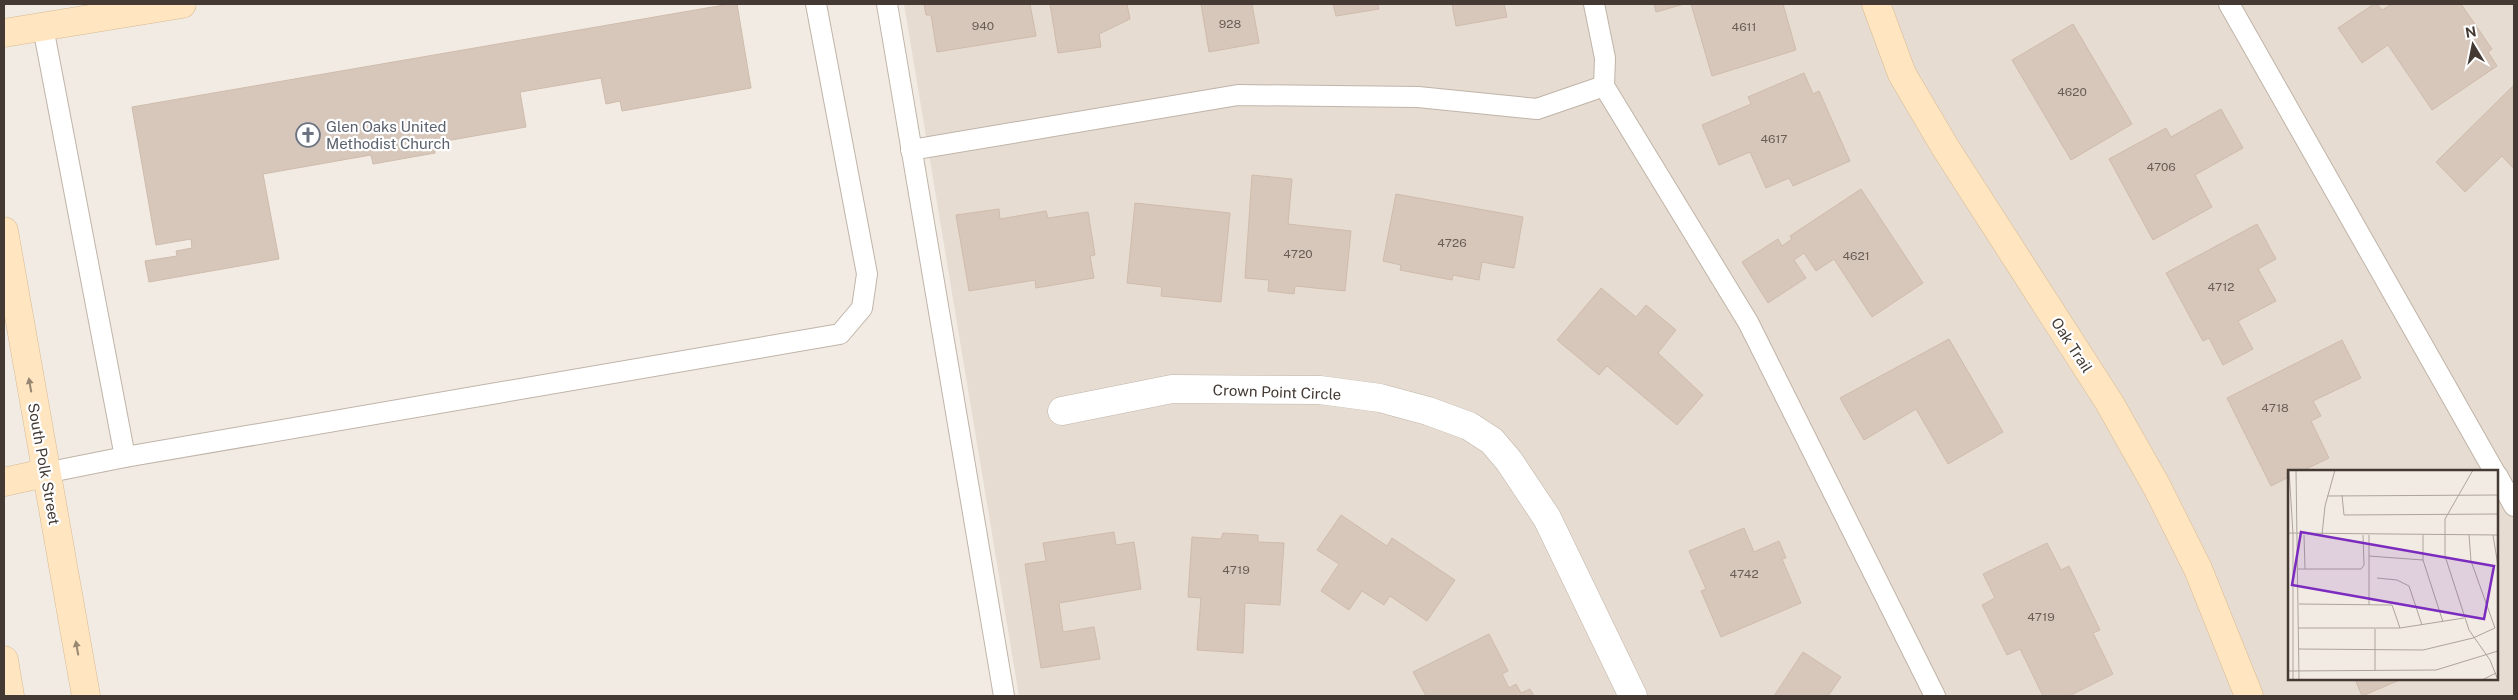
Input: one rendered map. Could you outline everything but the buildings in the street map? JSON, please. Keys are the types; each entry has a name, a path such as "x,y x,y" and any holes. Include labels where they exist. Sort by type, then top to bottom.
{"street":[{"path":"4,33 182,4"},
{"name":"Oak Trail","path":"1876,4 1902,74 1945,147 2109,402 2157,488 2198,569 2249,696"},
{"name":"South Polk Street","path":"4,231 45,473 86,696"},
{"name":"Crown Point Circle","path":"1062,411 1172,389 1320,390 1380,398 1428,411 1469,426 1492,442 1509,461 1547,518 1633,696"},
{"path":"4,482 45,473"},
{"path":"4,660 10,696"}],"lane":[{"path":"45,473 125,457 840,334 862,308 867,274 816,4"},
{"path":"887,4 1004,696"},
{"path":"1594,4 1605,58 1604,86 1748,322 1935,696"},
{"path":"2229,4 2493,470"},
{"path":"43,27 125,457"},
{"path":"912,150 1238,95 1418,97 1537,109 1604,86"},
{"path":"2498,477 2514,506"}],"shaded area":[{"path":"904,4 2514,4 2514,696 1019,696"}],"place":[{"name":"Glen Oaks United Methodist Church","path":"308,135"}]}
